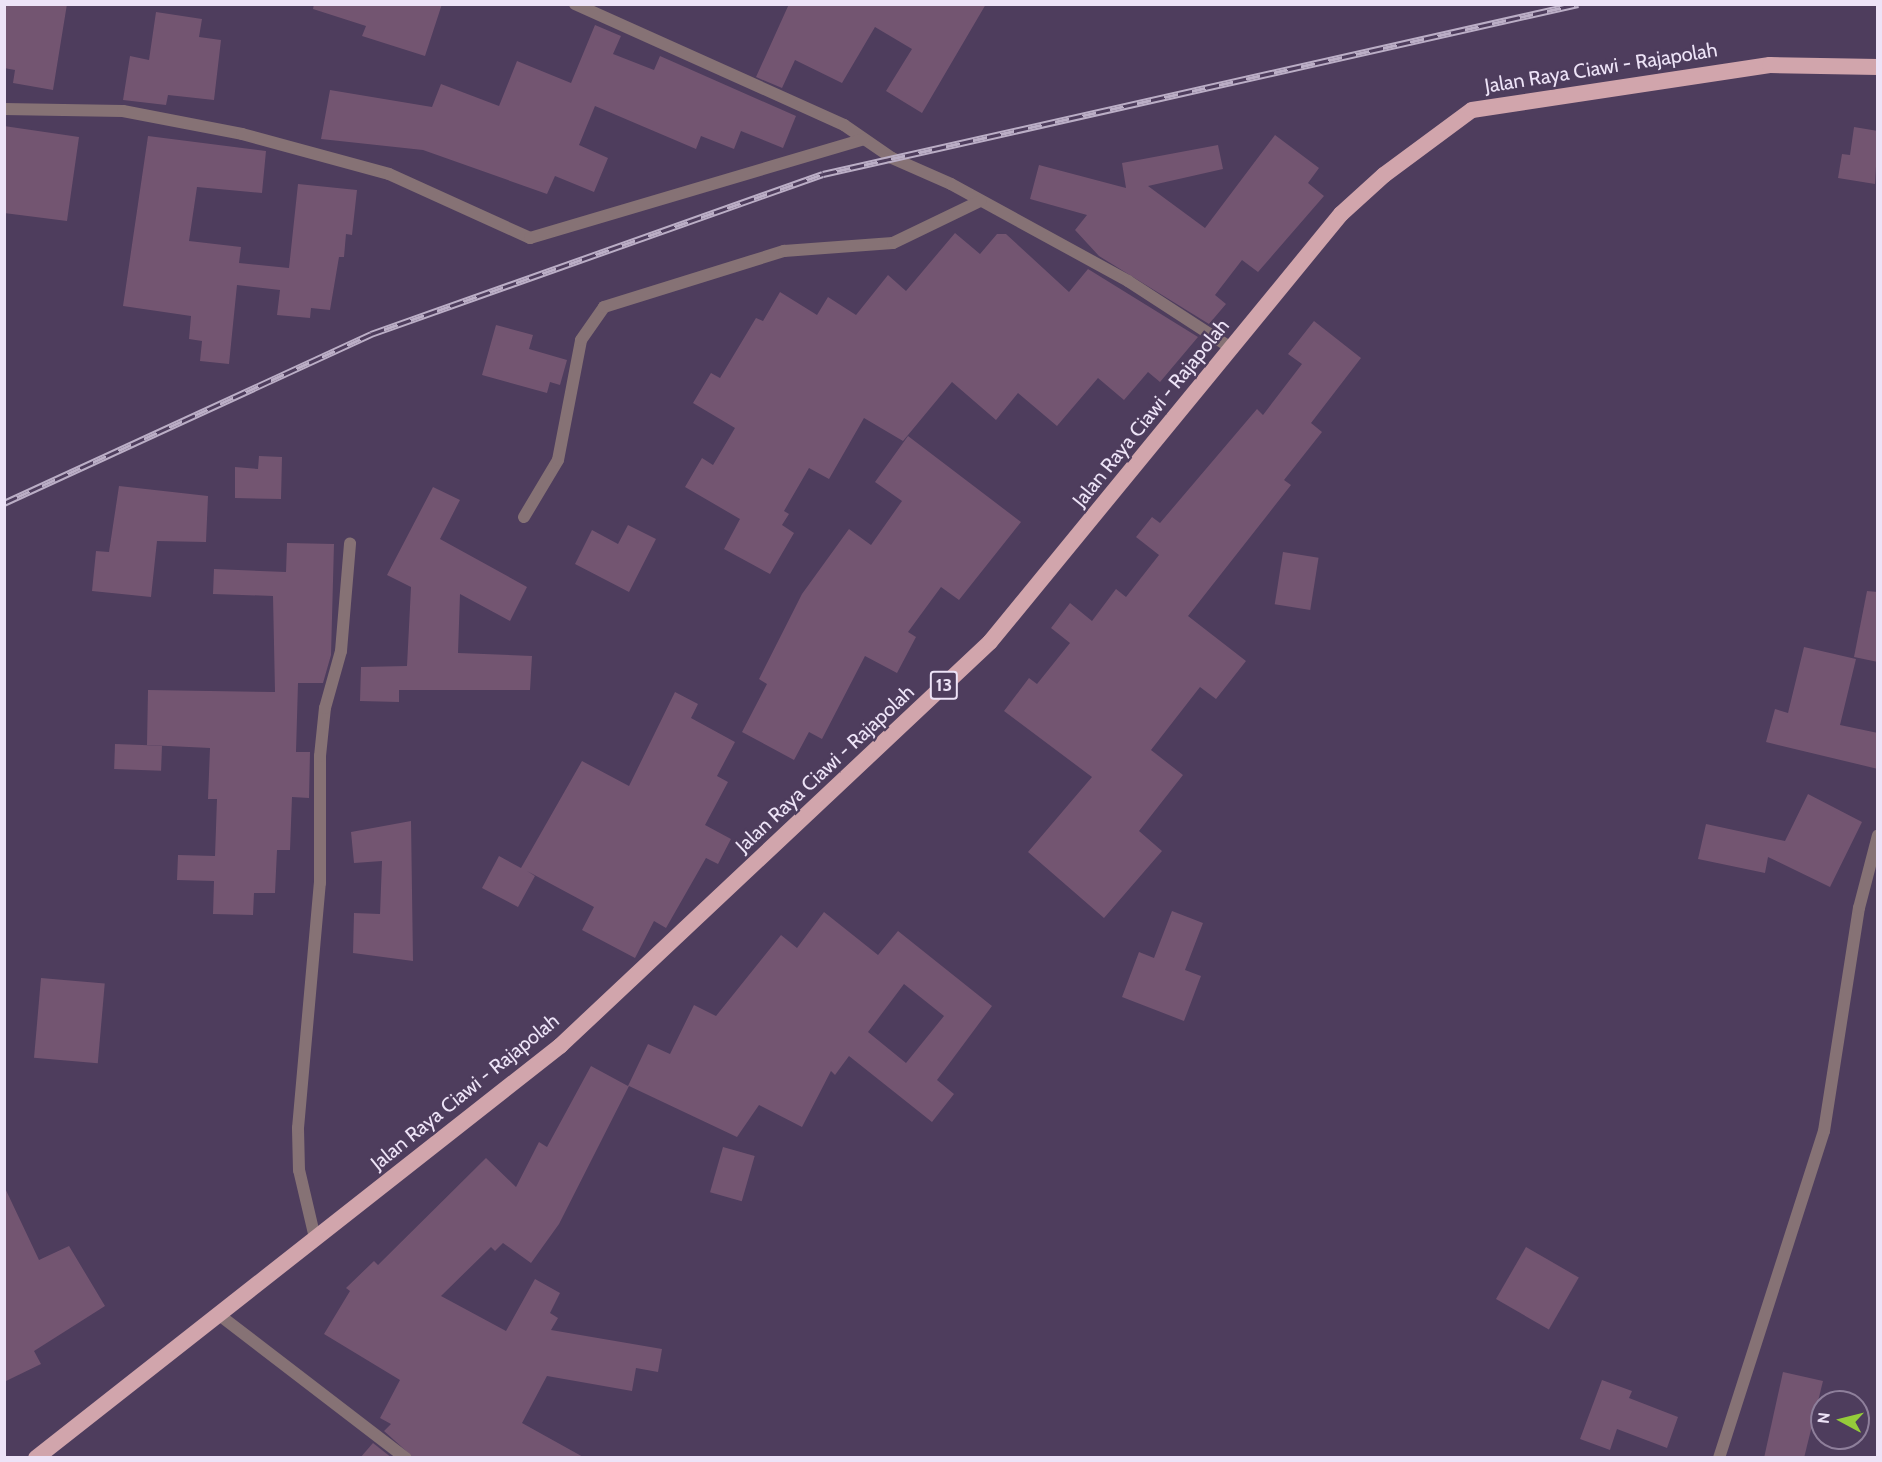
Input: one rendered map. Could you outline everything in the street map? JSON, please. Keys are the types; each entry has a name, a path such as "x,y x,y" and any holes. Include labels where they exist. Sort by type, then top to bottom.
{"highway":[{"name":"Jalan Raya Ciawi - Rajapolah","path":"36,1458 560,1046 990,642 1341,214 1472,110 1770,64 1878,67"}],"street":[{"path":"575,4 864,139 1128,281 1231,348"},
{"path":"4,109 123,111 232,132 389,174 530,238 864,139"},
{"path":"524,517 558,460 581,340 604,307 784,251 893,243 980,201"},
{"path":"315,1238 299,1170 298,1128 320,883 320,756 341,651 350,543"},
{"path":"1719,1458 1824,1131 1859,908 1878,835"},
{"path":"218,1314 406,1458"}],"building":[{"path":"4,4 67,4 53,90 13,83 15,70 4,68"},
{"path":"314,4 442,4 425,56 362,36 366,26 313,9"},
{"path":"789,4 986,4 922,113 886,91 912,49 875,27 842,83 795,60 782,88 756,77"},
{"path":"156,12 202,19 199,37 221,40 214,100 168,95 166,105 123,100 130,56 149,60"},
{"path":"595,25 621,36 613,54 654,70 660,56 796,116 783,148 741,131 734,149 701,136 696,149 595,106 579,145 608,158 594,192 555,176 547,194 423,150 321,139 330,90 432,107 441,84 499,106 517,61 571,83"},
{"path":"4,126 79,137 67,221 4,213"},
{"path":"1854,127 1878,131 1875,184 1838,178 1842,154 1850,155"},
{"path":"1275,135 1319,168 1308,183 1324,196 1258,272 1242,260 1215,295 1226,304 1209,324 1099,256 1075,230 1087,215 1030,199 1039,165 1126,188 1122,163 1218,145 1223,169 1148,186 1205,228"},
{"path":"148,136 266,151 262,193 197,187 189,241 241,247 239,263 289,268 298,184 357,190 352,235 346,234 344,257 339,257 330,310 311,308 310,318 277,315 280,290 237,285 229,364 200,361 202,341 189,339 191,316 123,306"},
{"path":"955,233 980,254 997,234 1006,234 1069,292 1088,269 1198,337 1160,382 1148,372 1124,400 1098,378 1057,426 1018,393 996,420 952,382 903,441 864,418 829,479 809,468 784,511 789,514 782,525 794,533 770,574 724,549 740,519 685,487 702,458 713,465 735,428 693,403 711,373 720,378 756,318 763,321 780,292 817,315 828,297 856,315 888,275 906,291"},
{"path":"1314,321 1361,358 1311,423 1322,432 1284,480 1291,485 1188,616 1246,661 1216,699 1200,687 1151,750 1183,775 1139,831 1162,851 1104,918 1028,852 1092,777 1004,711 1029,678 1037,684 1070,643 1051,628 1070,603 1092,621 1116,589 1126,597 1159,555 1136,537 1152,517 1160,523 1257,409 1263,415 1302,364 1288,354"},
{"path":"496,325 533,335 529,349 567,360 560,385 550,382 547,393 482,375"},
{"path":"908,436 1021,522 959,600 941,587 908,632 916,637 897,673 865,656 822,739 809,732 794,760 742,732 767,684 759,679 802,594 849,529 871,545 902,501 875,482"},
{"path":"259,456 282,457 281,499 235,498 235,467 258,469"},
{"path":"119,486 208,496 206,542 157,541 151,597 92,591 96,551 109,552"},
{"path":"433,487 460,500 440,539 527,587 510,621 460,594 458,653 532,656 530,690 399,690 399,702 360,701 361,667 407,666 411,587 387,575"},
{"path":"628,525 656,539 629,592 575,564 592,530 618,544"},
{"path":"287,543 334,544 331,655 323,683 298,683 296,752 310,752 309,798 292,797 290,850 277,850 275,893 254,893 253,915 213,914 214,881 177,880 178,855 215,856 217,799 208,799 210,748 147,745 148,690 275,692 273,596 213,594 214,569 286,572"},
{"path":"1283,552 1319,558 1310,610 1275,604"},
{"path":"1867,591 1878,592 1878,662 1854,657"},
{"path":"1804,647 1856,659 1840,725 1878,733 1878,769 1766,742 1775,709 1788,713"},
{"path":"675,692 698,704 691,718 735,742 717,776 728,782 705,825 731,839 718,864 706,858 666,928 654,921 635,958 582,930 594,907 527,871 535,876 518,907 482,888 499,856 521,868 582,761 629,786"},
{"path":"115,744 162,746 161,771 114,769"},
{"path":"1808,794 1862,822 1830,887 1768,857 1765,873 1698,859 1706,824 1785,841"},
{"path":"411,821 413,961 353,953 354,913 380,914 382,861 354,863 351,832"},
{"path":"1172,911 1203,923 1185,970 1201,976 1184,1021 1122,997 1139,952 1154,958"},
{"path":"824,912 878,955 898,931 992,1006 937,1080 954,1094 932,1122 849,1056 835,1075 831,1071 802,1127 759,1105 737,1137 629,1086 559,1224 531,1263 503,1243 495,1251 491,1247 441,1296 506,1331 535,1279 560,1293 550,1313 558,1318 551,1330 662,1349 658,1372 636,1368 632,1391 547,1376 522,1423 585,1458 414,1458 384,1431 391,1424 380,1418 400,1380 324,1334 350,1291 346,1288 374,1261 378,1265 486,1158 516,1187 539,1142 547,1147 591,1066 628,1086 648,1044 670,1054 694,1005 716,1016 781,935 797,948","holes":["904,984 944,1016 906,1063 868,1032"]},
{"path":"41,978 105,984 98,1063 34,1058"},
{"path":"723,1147 755,1156 742,1201 710,1192"},
{"path":"4,1186 39,1260 69,1246 105,1306 34,1351 41,1364 4,1382"},
{"path":"1526,1247 1579,1278 1549,1329 1496,1299"},
{"path":"1783,1372 1823,1381 1821,1390 1810,1390 1810,1434 1804,1458 1764,1458"},
{"path":"1602,1380 1632,1391 1629,1398 1678,1417 1667,1448 1617,1429 1610,1450 1580,1439"},
{"path":"373,1443 392,1458 360,1458"}],"railway":[{"path":"4,503 371,334 823,174 1578,4"}]}
